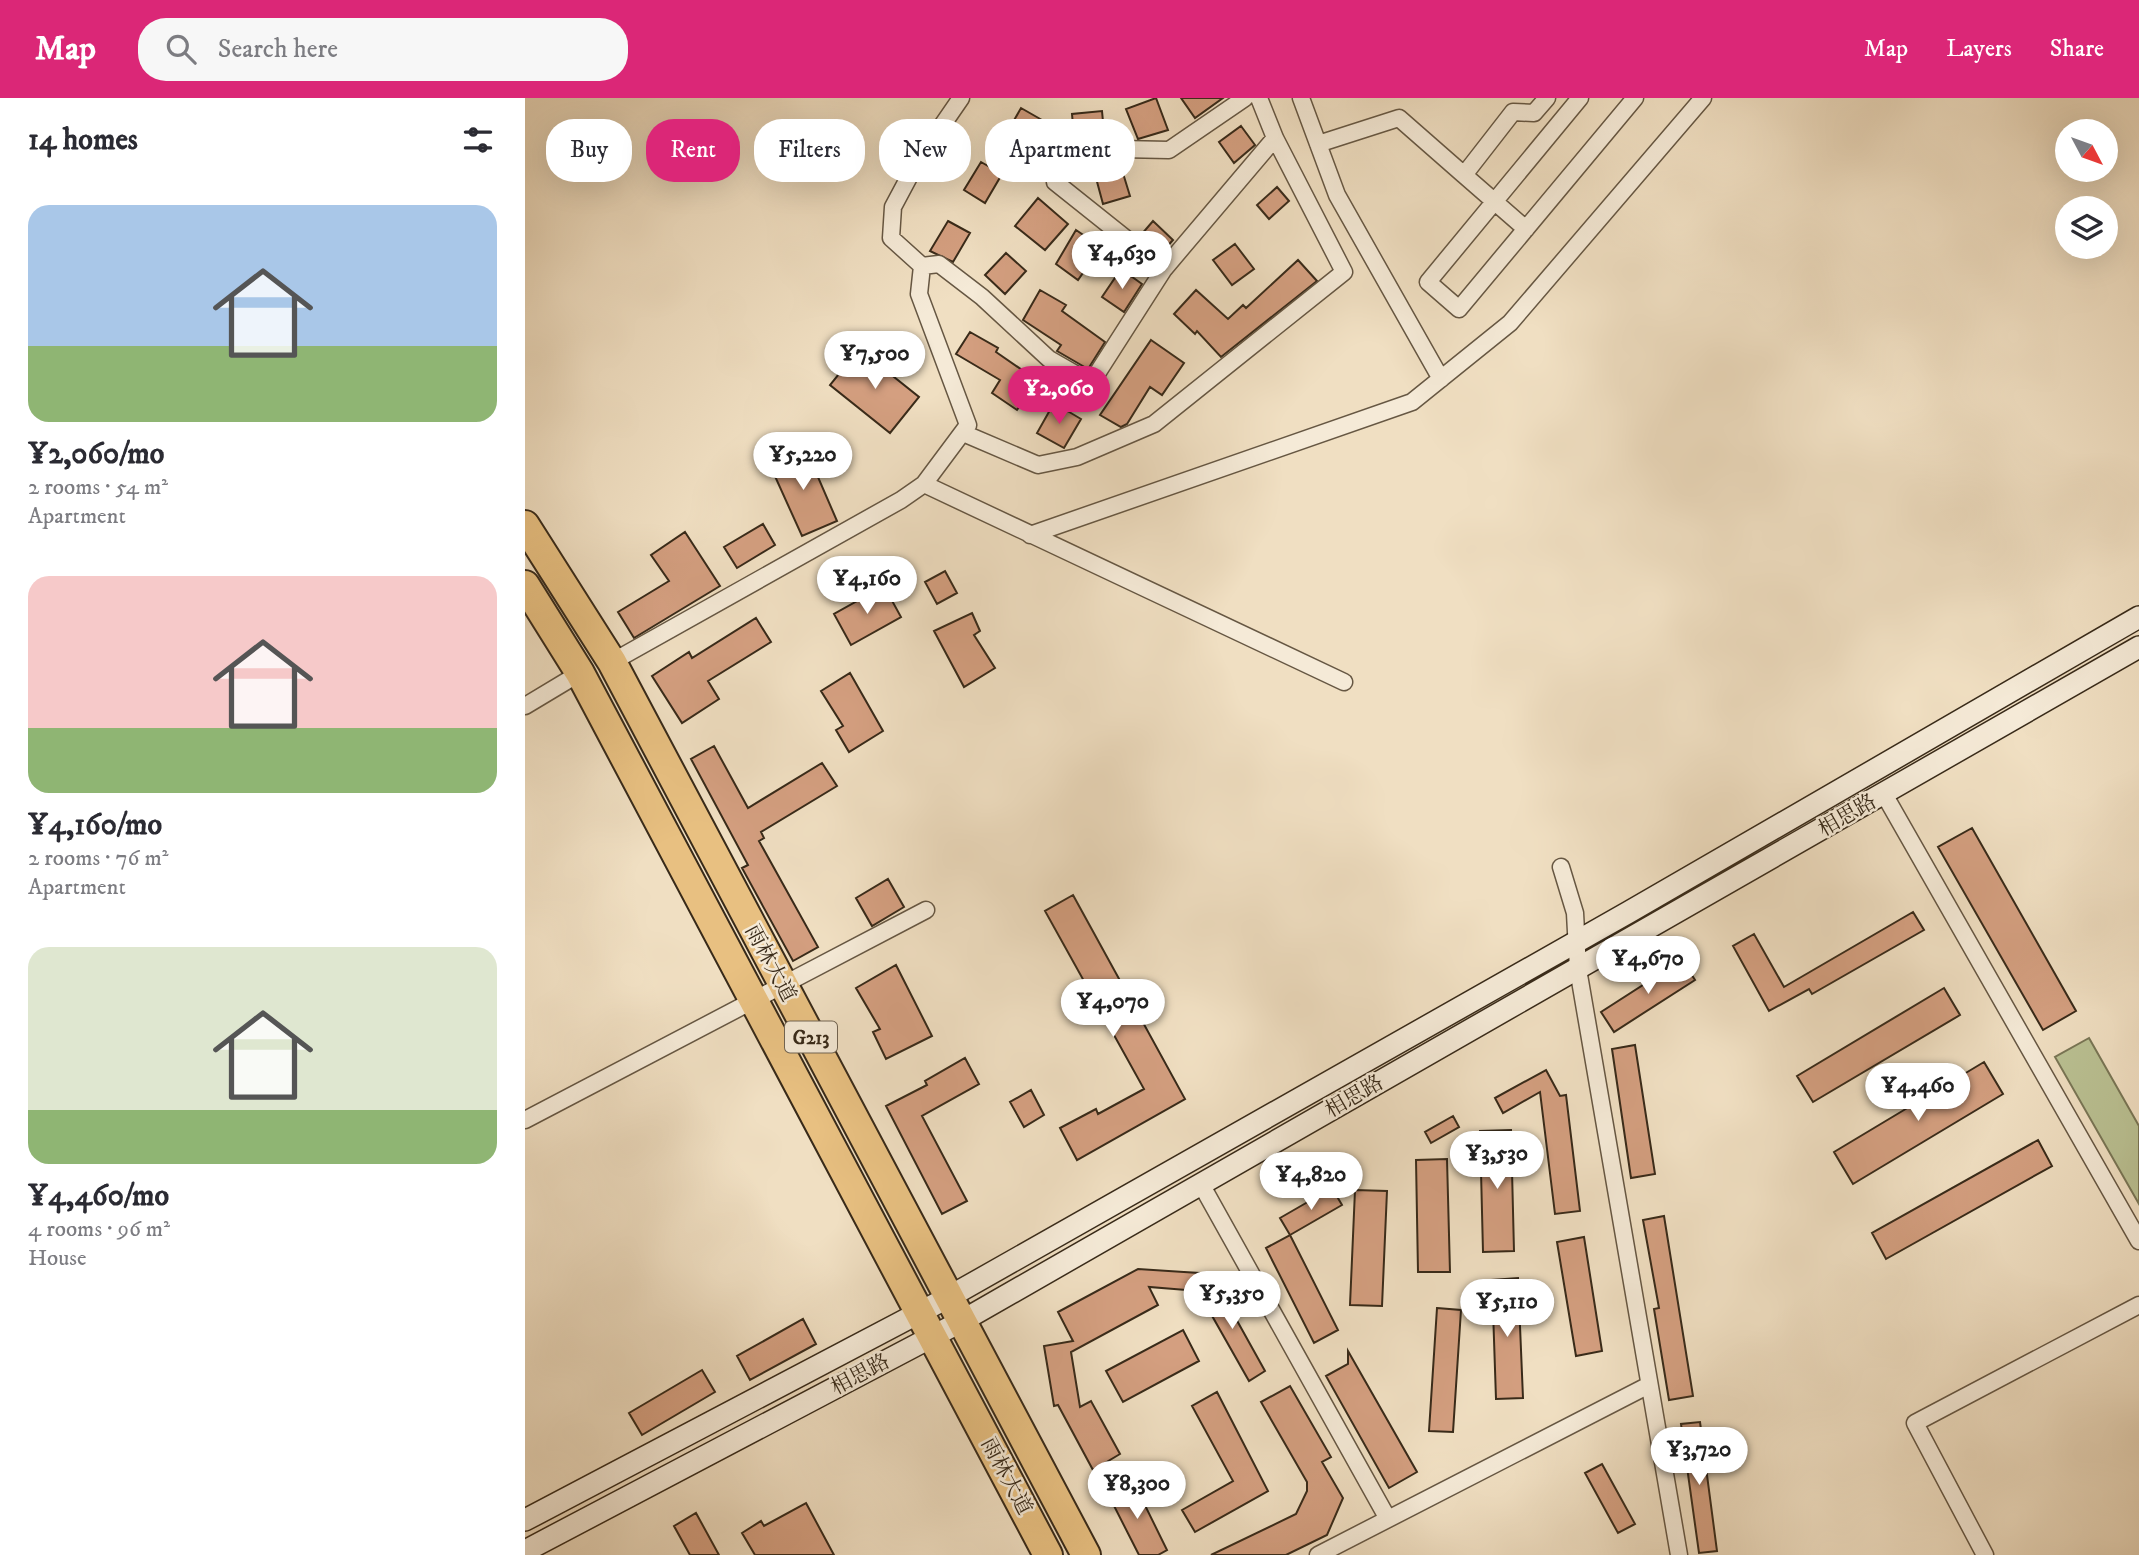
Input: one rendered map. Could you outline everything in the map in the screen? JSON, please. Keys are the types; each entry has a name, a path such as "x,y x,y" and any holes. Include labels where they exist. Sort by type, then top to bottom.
{"highway":[{"name":"雨林大道","path":"525,525 612,662 1086,1555"},
{"name":"雨林大道","path":"525,586 580,673 625,756 1048,1555"},
{"path":"625,756 653,739"}],"main road":[{"name":"相思路","path":"525,1551 955,1309 1576,942 2139,617"},
{"name":"相思路","path":"955,1309 1201,1184 2139,647"},
{"name":"相思路","path":"525,1520 926,1325"}],"street":[{"path":"961,98 917,162 893,207 891,238 922,266 939,264 982,297 1049,359 1091,383 1164,269 1275,138"},
{"path":"1164,269 1055,183 1057,168 1119,149 1169,150 1245,98"},
{"path":"963,433 1038,466 1077,457 1154,424 1344,272 1275,138 1259,98"},
{"path":"1301,98 1337,195 1441,379"},
{"path":"1464,175 1510,105 1534,113 1547,98"},
{"path":"1580,98 1428,282 1459,309 1635,98"},
{"path":"1030,535 1412,402 1510,323 1703,98"},
{"path":"1318,144 1399,118 1526,229"},
{"path":"612,662 901,500 924,484 968,425 919,294 922,266"},
{"path":"924,484 1344,682"},
{"path":"525,706 580,673"},
{"path":"1884,794 2139,1241"},
{"path":"1561,867 1575,913 1577,969 1678,1555"},
{"path":"525,1120 753,998 926,910"},
{"path":"1201,1184 1388,1519"},
{"path":"1985,1555 1915,1423 2139,1306"},
{"path":"1318,1555 1649,1385"}],"green space":[{"path":"2089,1038 2139,1126 2139,1204 2055,1057"}],"building":[{"path":"1156,98 1168,130 1138,139 1135,119 1130,119 1126,109"},
{"path":"1181,98 1223,98 1195,118"},
{"path":"1021,108 1040,119 1015,119"},
{"path":"1102,111 1103,119 1072,119 1072,114"},
{"path":"1241,126 1255,145 1234,163 1219,142"},
{"path":"981,162 985,164 985,182 997,182 985,203 964,190"},
{"path":"1097,182 1126,182 1130,196 1103,204"},
{"path":"1277,187 1289,201 1269,219 1257,205"},
{"path":"1038,198 1068,224 1045,250 1015,226"},
{"path":"948,221 970,233 953,262 930,251"},
{"path":"1153,221 1173,240 1161,253 1141,235"},
{"path":"1076,230 1101,247 1078,280 1056,264"},
{"path":"1235,244 1254,269 1232,285 1213,260"},
{"path":"1006,253 1026,271 1005,294 985,275"},
{"path":"1298,260 1317,281 1221,357 1197,331 1195,334 1174,314 1196,290 1228,319 1243,305 1246,308"},
{"path":"1121,269 1142,284 1124,312 1102,297"},
{"path":"1040,290 1066,305 1062,311 1105,342 1088,369 1057,351 1061,345 1023,320"},
{"path":"970,332 998,348 996,352 1038,381 1017,410 992,393 1000,380 956,354"},
{"path":"1151,340 1184,363 1162,395 1150,387 1127,424 1121,427 1100,415"},
{"path":"859,349 919,397 890,433 830,385"},
{"path":"1054,403 1081,419 1064,448 1037,433"},
{"path":"805,447 837,521 802,536 769,463"},
{"path":"763,524 775,545 737,568 724,547"},
{"path":"685,532 720,586 634,638 618,612 669,581 651,555"},
{"path":"945,571 957,593 937,604 925,582"},
{"path":"884,586 901,617 851,645 834,614"},
{"path":"972,613 980,631 974,635 995,668 964,687 934,631"},
{"path":"756,618 771,642 708,681 719,699 682,723 652,676 689,652 692,658"},
{"path":"850,673 883,731 849,752 836,730 843,726 821,691"},
{"path":"714,746 748,808 822,763 837,786 761,832 764,838 759,841 818,947 793,961 742,868 748,865 691,759"},
{"path":"1972,828 2076,1011 2043,1030 1938,847"},
{"path":"888,879 904,907 872,926 856,898"},
{"path":"1073,895 1185,1099 1077,1160 1060,1128 1096,1109 1098,1114 1144,1089 1045,911"},
{"path":"1913,912 1924,930 1812,994 1809,989 1769,1011 1733,946 1754,934 1784,987"},
{"path":"1682,960 1695,980 1614,1032 1601,1012"},
{"path":"896,965 932,1036 886,1059 873,1032 880,1029 856,988"},
{"path":"1944,988 1960,1015 1813,1102 1797,1076"},
{"path":"1635,1045 1655,1174 1631,1178 1612,1049"},
{"path":"965,1058 979,1084 922,1116 967,1201 942,1214 886,1106 927,1085 925,1081"},
{"path":"1984,1062 2003,1094 1853,1184 1834,1152"},
{"path":"1546,1070 1560,1096 1566,1095 1580,1211 1555,1214 1540,1092 1503,1113 1495,1098"},
{"path":"1031,1090 1044,1115 1024,1127 1010,1102"},
{"path":"1453,1116 1459,1127 1431,1143 1425,1132"},
{"path":"1511,1130 1514,1251 1483,1252 1480,1131"},
{"path":"2038,1140 2052,1166 1886,1259 1872,1233"},
{"path":"1447,1159 1450,1272 1418,1272 1416,1160"},
{"path":"1332,1188 1342,1205 1290,1235 1280,1218"},
{"path":"1355,1190 1387,1191 1382,1306 1350,1305"},
{"path":"1664,1216 1693,1396 1669,1400 1654,1309 1659,1308 1643,1220"},
{"path":"1290,1235 1338,1330 1314,1343 1266,1248"},
{"path":"1584,1237 1602,1351 1576,1356 1557,1242"},
{"path":"1138,1269 1199,1273 1198,1291 1149,1287 1158,1305 1071,1352 1080,1407 1091,1401 1120,1454 1093,1470 1058,1405 1054,1406 1044,1346 1073,1341 1058,1312"},
{"path":"1518,1278 1523,1398 1496,1399 1492,1280"},
{"path":"1215,1281 1265,1371 1249,1381 1198,1291"},
{"path":"1437,1308 1461,1310 1453,1432 1429,1431"},
{"path":"803,1319 816,1344 750,1380 737,1356"},
{"path":"1183,1330 1199,1361 1123,1402 1106,1371"},
{"path":"1348,1351 1417,1472 1389,1488 1326,1376 1348,1364"},
{"path":"702,1370 715,1392 642,1435 629,1413"},
{"path":"1290,1386 1331,1457 1322,1462 1343,1498 1327,1535 1286,1555 1211,1555 1296,1514 1307,1491 1307,1482 1261,1402"},
{"path":"1217,1392 1268,1491 1195,1532 1182,1510 1233,1481 1192,1406"},
{"path":"1700,1422 1717,1551 1699,1553 1681,1424"},
{"path":"1602,1464 1635,1524 1618,1533 1585,1473"},
{"path":"1133,1481 1167,1550 1158,1555 1139,1555 1108,1494"},
{"path":"806,1503 834,1555 755,1555 742,1533 761,1521 764,1526"},
{"path":"696,1513 719,1555 690,1555 674,1526"}]}
